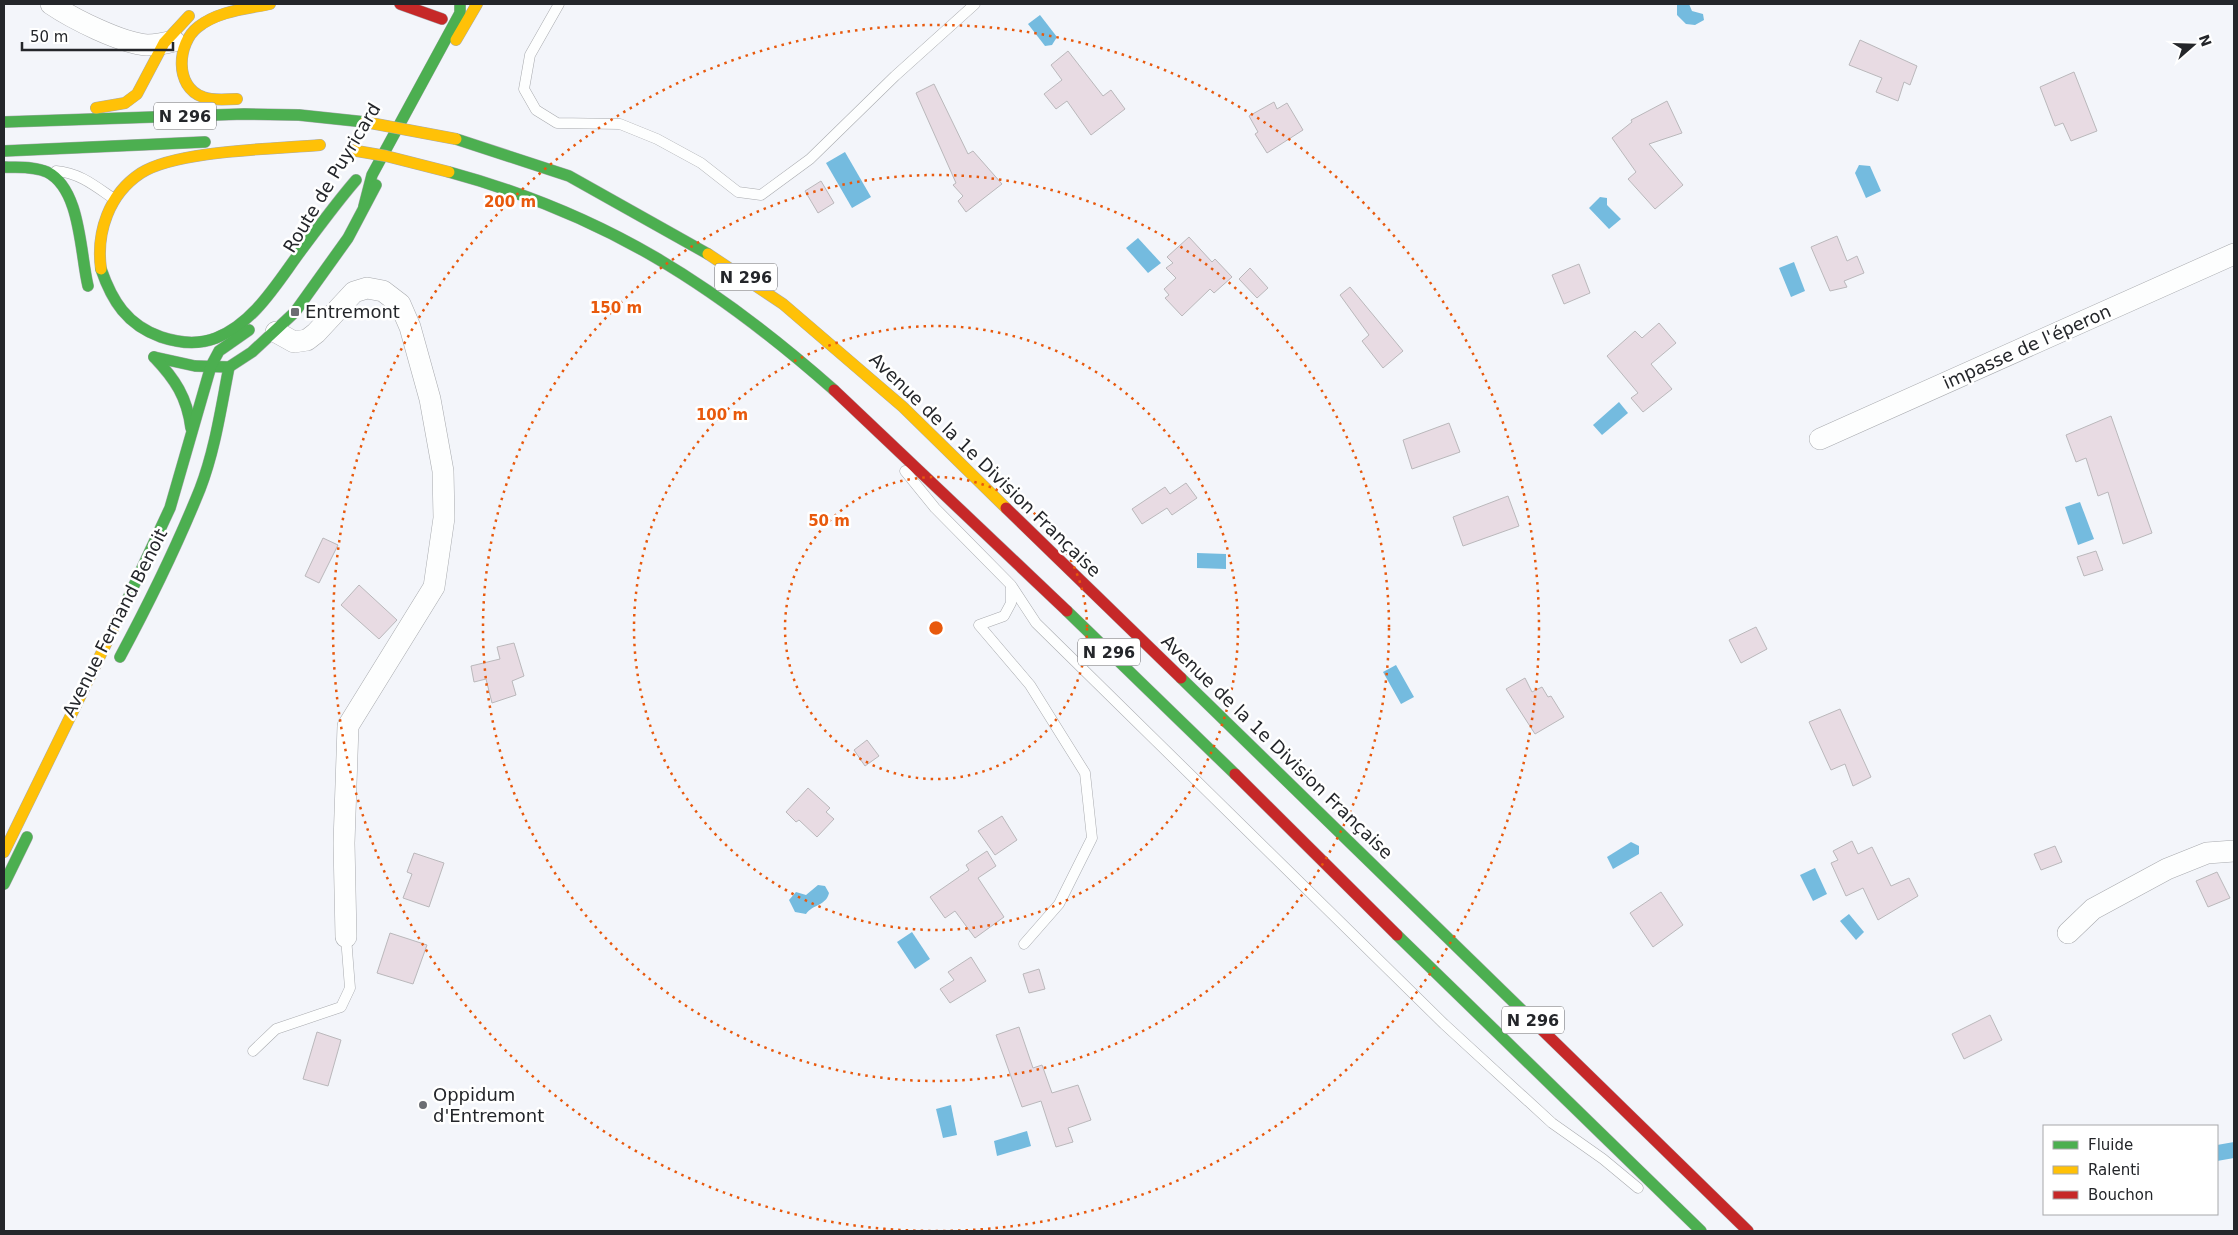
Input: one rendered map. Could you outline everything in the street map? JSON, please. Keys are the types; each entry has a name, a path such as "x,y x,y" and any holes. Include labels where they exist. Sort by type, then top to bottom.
{"main road":[{"path":"246,99 201,96 190,88 181,64 183,46 197,28 219,16 270,4"},
{"path":"400,4 440,24"},
{"path":"440,24 451,4"},
{"path":"191,436 189,406 185,394 177,380 150,354 195,366 229,367 252,352 276,332 295,312 348,238 477,4"},
{"path":"440,24 462,7"},
{"path":"364,206 372,175 462,7"},
{"name":"N 296","path":"4,121 122,104 133,98 141,89 164,43 181,22 203,8"},
{"name":"Route de Puyricard","path":"219,351 256,325 274,302 343,200 390,113 417,118"},
{"name":"Avenue de la 1e Division Française","path":"4,121 244,114 299,115 457,134 569,176 649,218 741,274 784,304 903,407 1748,1231"},
{"path":"442,124 457,134"},
{"name":"N 296","path":"4,151 230,141 320,145 351,150 386,156 484,180 584,219 621,236 658,257 748,319 798,358 845,399 1104,646 1700,1231"},
{"path":"320,145 186,159 159,165 141,173 115,199 101,237 99,254 101,274 107,292 115,305 136,328 151,335 182,342 200,343 213,339 238,325 252,314 360,171"},
{"path":"4,167 45,172 55,177 68,193 74,206 82,264 92,298"},
{"path":"213,339 229,367"},
{"name":"Avenue Fernand Benoit","path":"4,852 94,672 170,508 211,366 219,351"},
{"name":"Avenue Fernand Benoit","path":"112,670 140,618 200,488 218,426 229,367"},
{"path":"4,884 34,824"}],"street":[{"path":"51,4 67,14 114,35 147,45 187,39"},
{"path":"4,174 31,170"},
{"name":"impasse de l'éperon","path":"1820,439 2234,254"},
{"path":"276,332 294,342 307,340 316,333 354,292 367,288 384,291 400,304 410,327 430,399 443,471 444,518 434,587 348,726 344,843 346,937"},
{"path":"2068,933 2093,909 2168,869 2207,853 2234,851"}],"lane":[{"path":"559,4 530,55 524,89 536,110 557,123 620,124 657,139 701,163 738,192 761,195 810,159 895,76 975,4"},
{"path":"31,170 68,172 84,178 115,199"},
{"path":"845,399 935,508 1011,585 1036,623 1444,1024 1552,1123 1603,1159 1669,1213 1700,1231"},
{"path":"1011,585 1012,603 1004,616 979,625 1030,685 1085,773 1092,838 1059,904 1024,944"},
{"path":"253,1052 276,1029 341,1006 350,988 346,937"}],"water":[{"path":"1677,4 1689,4 1692,11 1703,14 1704,20 1695,25 1686,24 1677,15"},
{"path":"1040,15 1057,37 1052,45 1045,46 1028,24"},
{"path":"845,152 871,197 852,208 826,163"},
{"path":"1859,165 1870,166 1881,191 1866,198 1855,173"},
{"path":"1600,197 1607,198 1607,205 1621,219 1609,229 1589,208"},
{"path":"1138,238 1161,263 1148,273 1126,248"},
{"path":"1794,262 1805,291 1791,297 1779,268"},
{"path":"1619,402 1628,413 1602,435 1593,425"},
{"path":"2080,502 2094,539 2078,545 2065,507"},
{"path":"1197,553 1226,554 1226,569 1197,568"},
{"path":"1396,665 1414,697 1401,704 1383,672"},
{"path":"1631,842 1639,846 1639,854 1613,869 1607,857"},
{"path":"1815,868 1827,894 1813,901 1800,875"},
{"path":"818,885 825,886 829,893 825,900 806,914 795,912 789,900 796,892 806,895"},
{"path":"1849,914 1864,932 1856,940 1840,921"},
{"path":"912,932 930,959 915,969 897,942"},
{"path":"951,1105 957,1135 943,1138 936,1109"},
{"path":"1027,1131 1031,1146 997,1156 994,1141"},
{"path":"2234,1142 2234,1158 2218,1161 2218,1145"}],"building":[{"path":"1860,40 1917,66 1910,85 1904,82 1898,101 1876,92 1882,78 1849,65"},
{"path":"1068,51 1103,96 1111,90 1125,109 1091,135 1067,101 1056,109 1044,94 1062,80 1051,65"},
{"path":"2074,72 2097,131 2071,141 2063,123 2055,126 2040,87"},
{"path":"934,84 968,154 973,151 1002,184 966,212 958,201 963,196 953,185 956,183 916,93"},
{"path":"1667,101 1682,133 1649,144 1683,185 1655,209 1628,179 1636,172 1612,138 1632,122 1631,120"},
{"path":"1274,102 1277,109 1287,103 1303,130 1267,153 1255,134 1258,132 1249,116"},
{"path":"821,181 834,203 818,213 805,191"},
{"path":"1837,236 1847,261 1857,256 1864,273 1844,281 1847,287 1830,291 1811,247"},
{"path":"1189,237 1212,262 1215,259 1232,277 1214,293 1210,289 1182,316 1165,298 1169,295 1164,289 1176,278 1166,268 1173,263 1167,257"},
{"path":"1579,264 1590,293 1564,304 1552,275"},
{"path":"1250,268 1268,288 1257,298 1239,279"},
{"path":"1350,287 1403,351 1383,368 1362,341 1369,335 1340,295"},
{"path":"1659,323 1676,343 1651,364 1672,389 1643,412 1631,398 1638,393 1607,356 1635,331 1642,338"},
{"path":"2111,416 2152,533 2123,544 2108,492 2098,496 2086,458 2076,462 2066,435"},
{"path":"1449,423 1460,452 1412,469 1403,440"},
{"path":"1186,483 1197,498 1172,515 1167,508 1142,524 1132,509 1165,487 1170,494"},
{"path":"1508,496 1519,526 1463,546 1453,517"},
{"path":"323,538 338,545 319,583 305,576"},
{"path":"2096,551 2103,570 2084,576 2077,557"},
{"path":"359,585 397,620 379,639 341,605"},
{"path":"1756,627 1767,649 1741,663 1729,640"},
{"path":"514,643 524,676 512,681 516,695 492,703 486,679 474,682 471,666 500,659 497,647"},
{"path":"1525,678 1532,692 1542,687 1548,697 1551,696 1564,717 1535,734 1506,689"},
{"path":"1840,709 1871,777 1853,786 1845,764 1831,770 1809,722"},
{"path":"867,740 879,756 865,766 854,750"},
{"path":"808,788 830,808 826,812 834,819 817,837 799,820 796,822 786,812"},
{"path":"1002,816 1017,840 995,855 978,831"},
{"path":"1852,841 1858,854 1872,847 1891,886 1909,878 1918,896 1878,920 1863,888 1846,896 1831,863 1838,860 1833,851"},
{"path":"2055,846 2062,862 2041,870 2034,854"},
{"path":"987,851 996,866 978,878 1004,917 975,938 955,911 945,918 930,897 969,870 966,865"},
{"path":"414,853 444,863 429,907 403,898 412,874 407,872"},
{"path":"2217,872 2230,898 2208,907 2196,881"},
{"path":"1661,892 1683,925 1653,947 1630,913"},
{"path":"390,933 427,945 413,984 377,973"},
{"path":"971,957 986,981 950,1003 940,989 954,980 948,972"},
{"path":"1039,969 1045,989 1029,993 1023,974"},
{"path":"1990,1015 2002,1040 1964,1059 1952,1034"},
{"path":"1019,1027 1033,1068 1042,1065 1052,1093 1078,1085 1091,1120 1068,1128 1073,1142 1056,1147 1041,1101 1022,1107 996,1035"},
{"path":"317,1032 341,1040 328,1086 303,1079"}],"traffic: fast":[{"path":"364,206 372,175 460,13 460,4"},
{"path":"4,122 244,114 299,115 365,122"},
{"path":"456,139 569,176 708,254"},
{"path":"4,151 205,142"},
{"path":"4,167 42,170 58,180 67,192 77,223 88,286"},
{"path":"449,172 505,189 558,209 607,231 655,257 745,317 834,390"},
{"path":"101,269 105,281 122,311 139,326 149,332 175,341 202,342 216,338 242,323 264,301 356,180"},
{"path":"154,357 195,366 229,367 252,352 295,312 348,238 376,185"},
{"path":"123,609 170,508 211,366 219,351 249,330"},
{"path":"154,357 179,389 191,428"},
{"path":"120,657 142,616 200,489 214,444 229,367"},
{"path":"1067,611 1235,774"},
{"path":"1181,678 1533,1021"},
{"path":"4,884 27,837"},
{"path":"1397,935 1701,1231"}],"traffic: slow":[{"path":"237,99 211,99 194,92 187,84 183,75 182,64 186,43 198,27 214,17 232,11 270,4"},
{"path":"456,40 477,4"},
{"path":"96,108 125,103 137,94 164,43 189,16"},
{"path":"365,122 456,139"},
{"path":"101,269 101,241 107,215 121,192 141,173 157,165 202,155 320,145"},
{"path":"351,150 386,156 449,172"},
{"path":"708,254 783,304 903,407 1006,508"},
{"path":"4,852 123,609"}],"traffic: jam":[{"path":"400,4 442,19"},
{"path":"834,390 1067,611"},
{"path":"1006,508 1181,678"},
{"path":"1235,774 1397,935"},
{"path":"1533,1021 1748,1231"}],"place":[{"name":"Entremont","path":"295,312"},
{"name":"Oppidum d'Entremont","path":"423,1105"}]}
